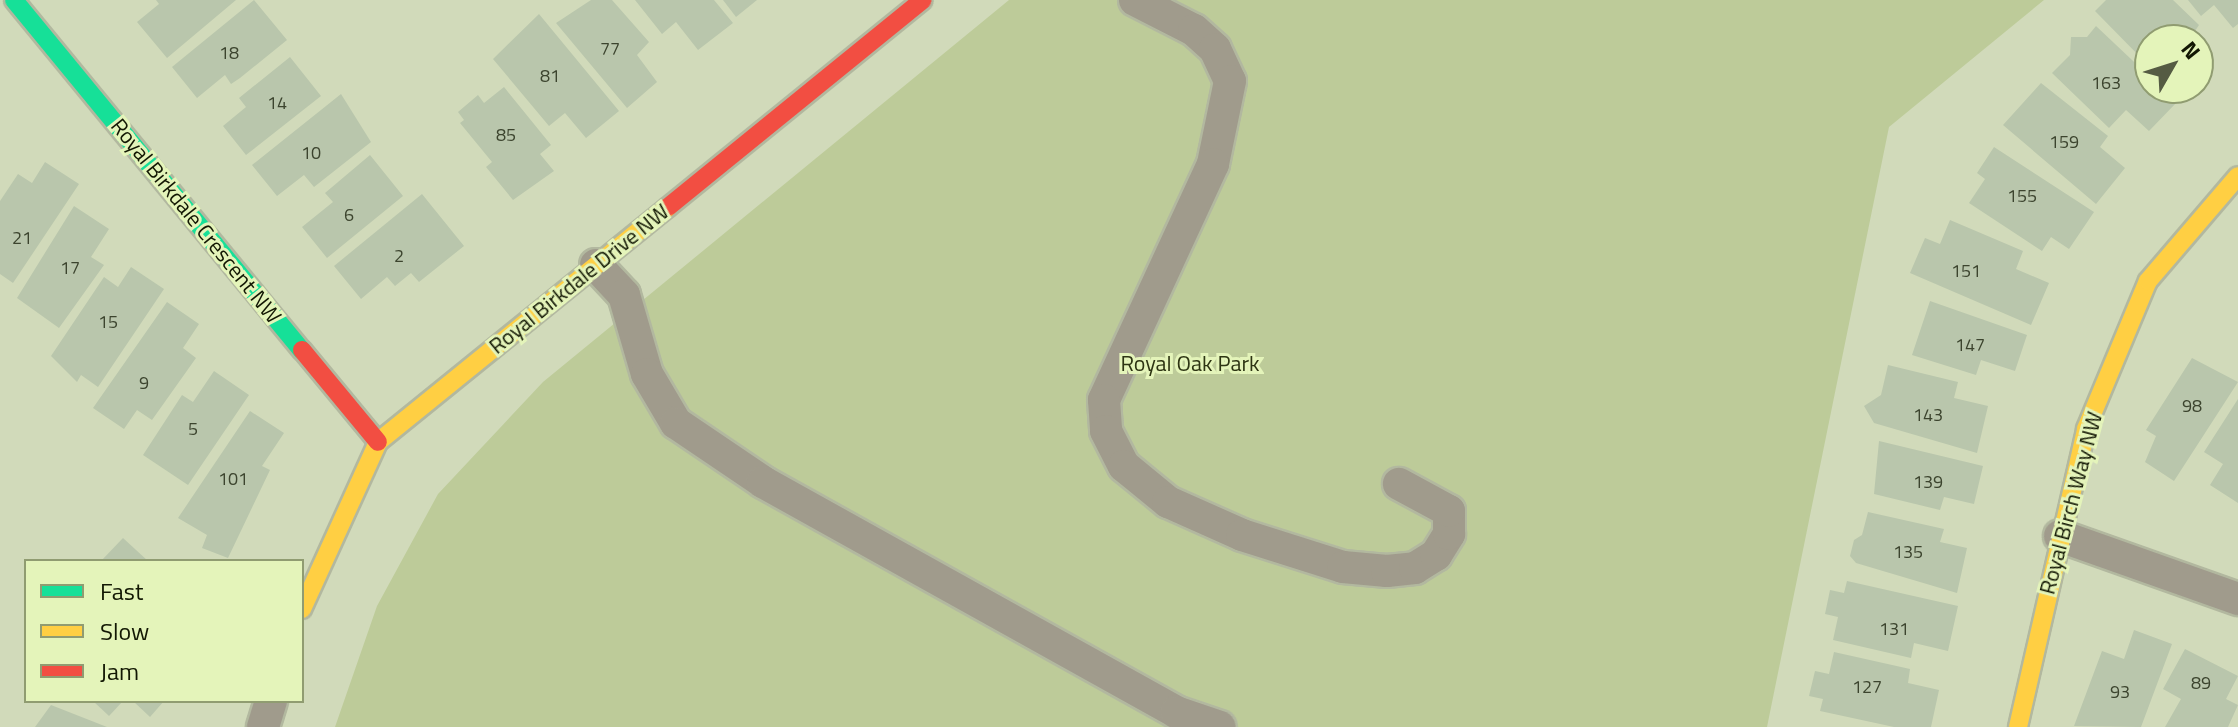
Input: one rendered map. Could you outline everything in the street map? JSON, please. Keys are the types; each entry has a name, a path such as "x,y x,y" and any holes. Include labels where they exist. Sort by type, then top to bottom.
{"street":[{"name":"Royal Birkdale Crescent NW","path":"14,0 378,442"},
{"name":"Royal Birkdale Drive NW","path":"304,605 378,442 923,0"},
{"path":"1135,0 1194,30 1215,49 1230,81 1213,164 1104,400 1106,431 1124,466 1168,502 1242,535 1343,567 1387,571 1415,568 1436,555 1449,534 1449,511 1399,484"},
{"name":"Royal Birch Way NW","path":"2018,727 2086,429 2148,281 2238,176"},
{"path":"596,265 624,295 658,401 676,423 776,489 1176,712 1220,727"},
{"path":"2060,536 2238,599"},
{"path":"263,727 270,703"}],"green space":[{"name":"Royal Oak Park","path":"1009,0 2044,0 1889,127 1767,727 335,727 377,606 438,494 543,382"}],"building":[{"path":"156,0 236,0 167,58 137,22 159,4"},
{"path":"254,0 287,40 231,84 225,75 197,98 172,67"},
{"path":"591,0 612,0 649,42 637,55 657,82 627,108 556,23"},
{"path":"635,0 714,0 733,23 698,50 676,22 662,34"},
{"path":"723,0 757,0 736,17"},
{"path":"2106,0 2173,0 2198,24 2134,24 2134,51 2095,11"},
{"path":"2188,0 2238,0 2238,24 2233,28 2214,5 2201,16"},
{"path":"539,14 619,111 586,138 565,113 549,126 493,59"},
{"path":"2096,26 2134,62 2134,104 2175,104 2149,131 2126,110 2109,128 2052,73 2070,55 2071,37 2087,37"},
{"path":"290,57 321,96 246,155 223,126 246,107 239,98"},
{"path":"2041,83 2108,136 2100,147 2125,168 2096,204 2003,125"},
{"path":"504,87 551,145 540,154 554,171 513,200 486,167 492,162 460,123 464,120 458,112 478,95 484,103"},
{"path":"341,94 371,142 314,187 304,175 277,196 252,165"},
{"path":"1994,147 2094,212 2069,249 2051,237 2042,251 1969,203 1985,179 1977,173"},
{"path":"370,155 403,196 327,258 302,227 333,202 325,193"},
{"path":"45,162 79,184 13,283 0,274 0,201 18,174 32,183"},
{"path":"422,194 464,246 419,282 411,273 395,286 387,277 361,299 334,266"},
{"path":"74,206 109,229 91,257 104,265 59,328 17,298"},
{"path":"1950,220 2023,251 2016,269 2049,283 2031,325 1910,273 1925,238 1940,244"},
{"path":"131,267 164,289 98,387 81,375 77,382 51,356 104,277 118,287"},
{"path":"1930,301 2027,335 2015,371 1981,360 1976,375 1912,355"},
{"path":"167,302 199,324 183,348 196,358 152,420 137,410 124,429 93,408"},
{"path":"2192,358 2238,382 2174,481 2145,462 2156,436 2146,430"},
{"path":"1888,365 1958,382 1954,398 1988,406 1977,453 1874,423 1864,406 1881,395"},
{"path":"214,371 249,395 188,485 143,455 182,395 193,402"},
{"path":"2238,399 2238,503 2210,485 2223,464 2204,452"},
{"path":"250,411 284,433 262,466 270,470 228,558 202,548 207,535 178,518"},
{"path":"1879,441 1983,466 1974,504 1944,497 1940,510 1874,494"},
{"path":"1868,512 1944,529 1940,542 1967,548 1957,593 1856,563 1850,556 1854,540 1862,535"},
{"path":"123,538 146,559 103,559"},
{"path":"1847,581 1958,606 1948,651 1914,643 1911,658 1833,640 1838,617 1825,614 1830,590 1844,593"},
{"path":"2134,630 2172,644 2141,727 2074,726 2102,651 2124,659"},
{"path":"2185,649 2238,676 2226,699 2238,705 2228,727 2165,727 2181,699 2163,689"},
{"path":"1834,652 1910,669 1908,683 1939,690 1931,727 1894,727 1820,711 1823,699 1809,696 1815,671 1829,674"},
{"path":"95,703 121,703 109,716"},
{"path":"135,703 162,703 150,717"},
{"path":"51,705 107,727 35,727"}],"traffic: fast":[{"path":"14,0 302,350"}],"traffic: slow":[{"path":"2018,727 2086,429 2148,281 2238,176"},
{"path":"304,605 378,442 668,207"}],"traffic: jam":[{"path":"668,207 923,0"},
{"path":"302,350 378,442"}]}
